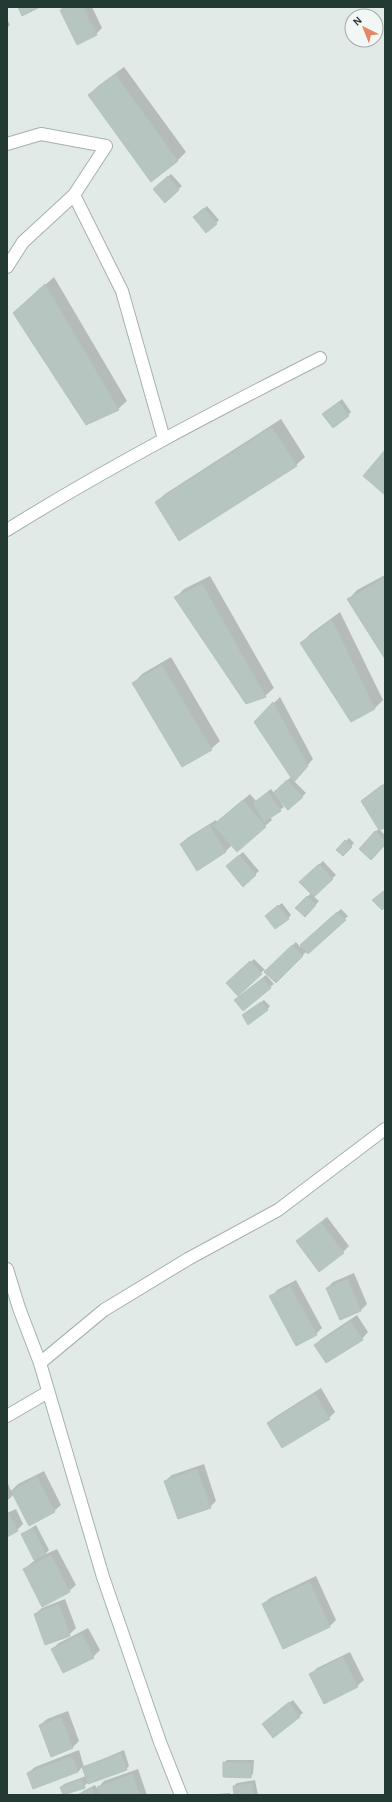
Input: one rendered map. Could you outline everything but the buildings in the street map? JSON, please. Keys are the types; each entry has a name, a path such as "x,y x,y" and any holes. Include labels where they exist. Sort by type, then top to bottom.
{"street":[{"path":"7,144 41,134 106,146 74,194 23,242 7,267"},
{"path":"74,194 122,291 164,439"},
{"path":"7,530 50,503 164,439 320,358"},
{"path":"40,1363 104,1310 188,1259 278,1210 385,1129"},
{"path":"7,1269 19,1308 40,1363 103,1577 181,1795"},
{"path":"7,1416 48,1392"}]}
